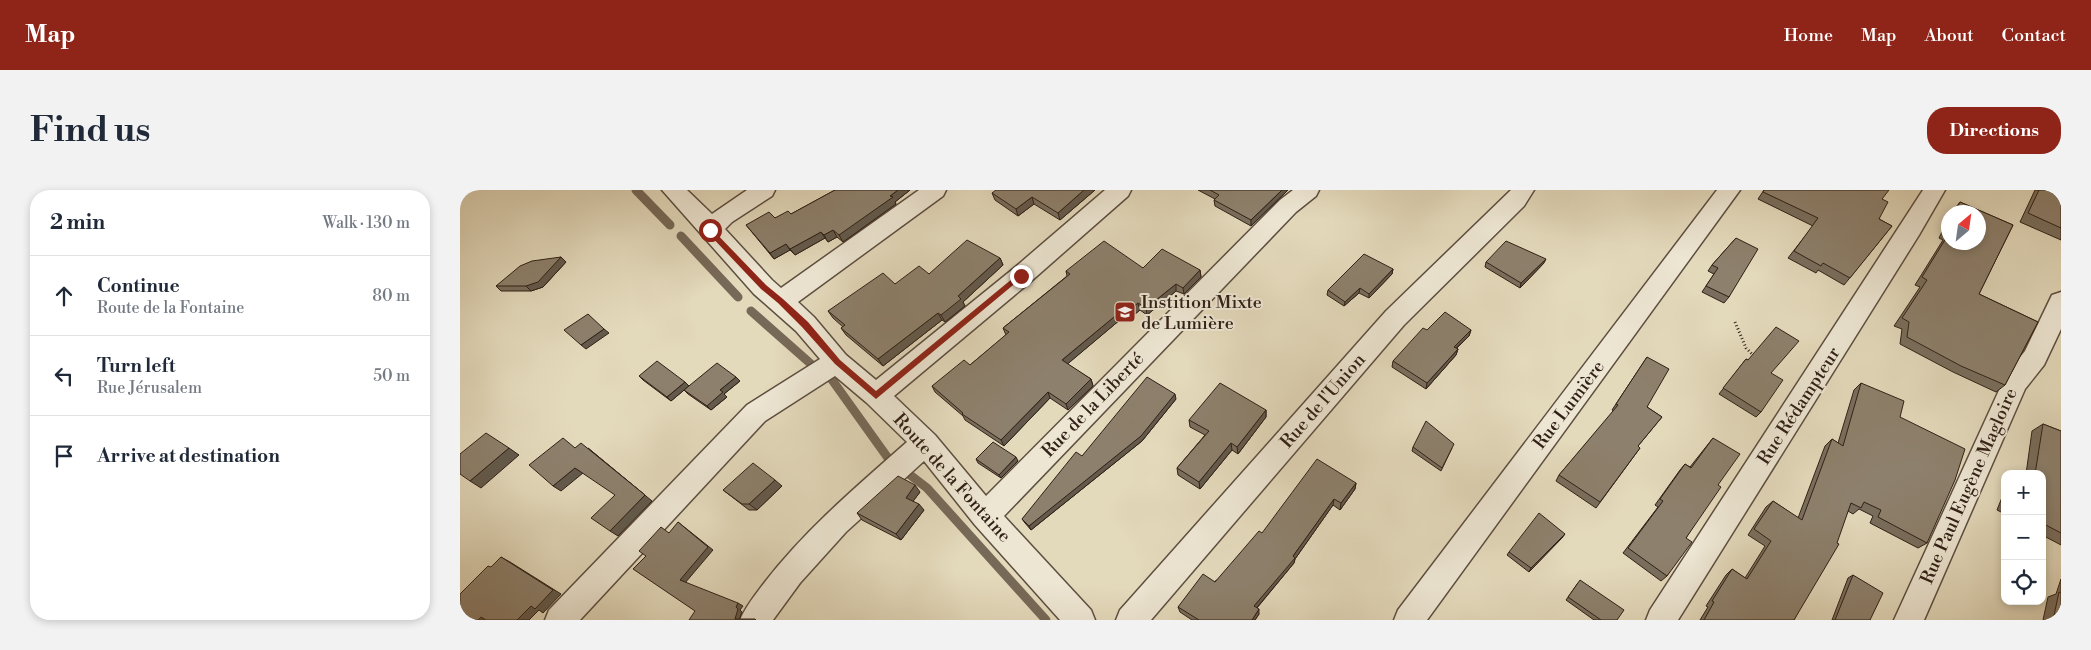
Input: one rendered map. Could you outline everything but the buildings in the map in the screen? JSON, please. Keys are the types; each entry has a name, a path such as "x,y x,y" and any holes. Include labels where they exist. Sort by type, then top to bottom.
{"street":[{"name":"Route de la Fontaine","path":"673,190 699,215 710,230 763,287 805,324 838,362 876,395 924,443 985,516 1080,620"},
{"path":"710,230 724,216 764,190"},
{"path":"781,301 935,190"},
{"path":"876,395 1021,276 1120,190"},
{"name":"Rue de la Liberté","path":"985,516 1288,206 1308,190"},
{"name":"Rue de l'Union","path":"1131,620 1395,318 1516,200 1523,190"},
{"name":"Rue Lumière","path":"1409,620 1729,190"},
{"name":"Rue Rédampteur","path":"1661,620 1934,190"},
{"name":"Rue Paul Eugène Magloire","path":"1909,620 2015,383 2035,358 2061,302"},
{"path":"560,620 756,413 777,398 838,362"},
{"path":"756,620 790,573 830,530 924,443"}],"path":[{"path":"1735,322 1746,348 1760,362"}],"waterway":[{"path":"636,190 670,225"},
{"path":"681,236 738,297"},
{"path":"751,311 811,364"},
{"path":"830,377 888,458 927,488 1046,620"}],"place":[{"name":"Instition Mixte de Lumière","path":"1125,312"}],"route":[{"path":"710,230 763,287 805,324 838,362 876,395 1021,276"}]}
